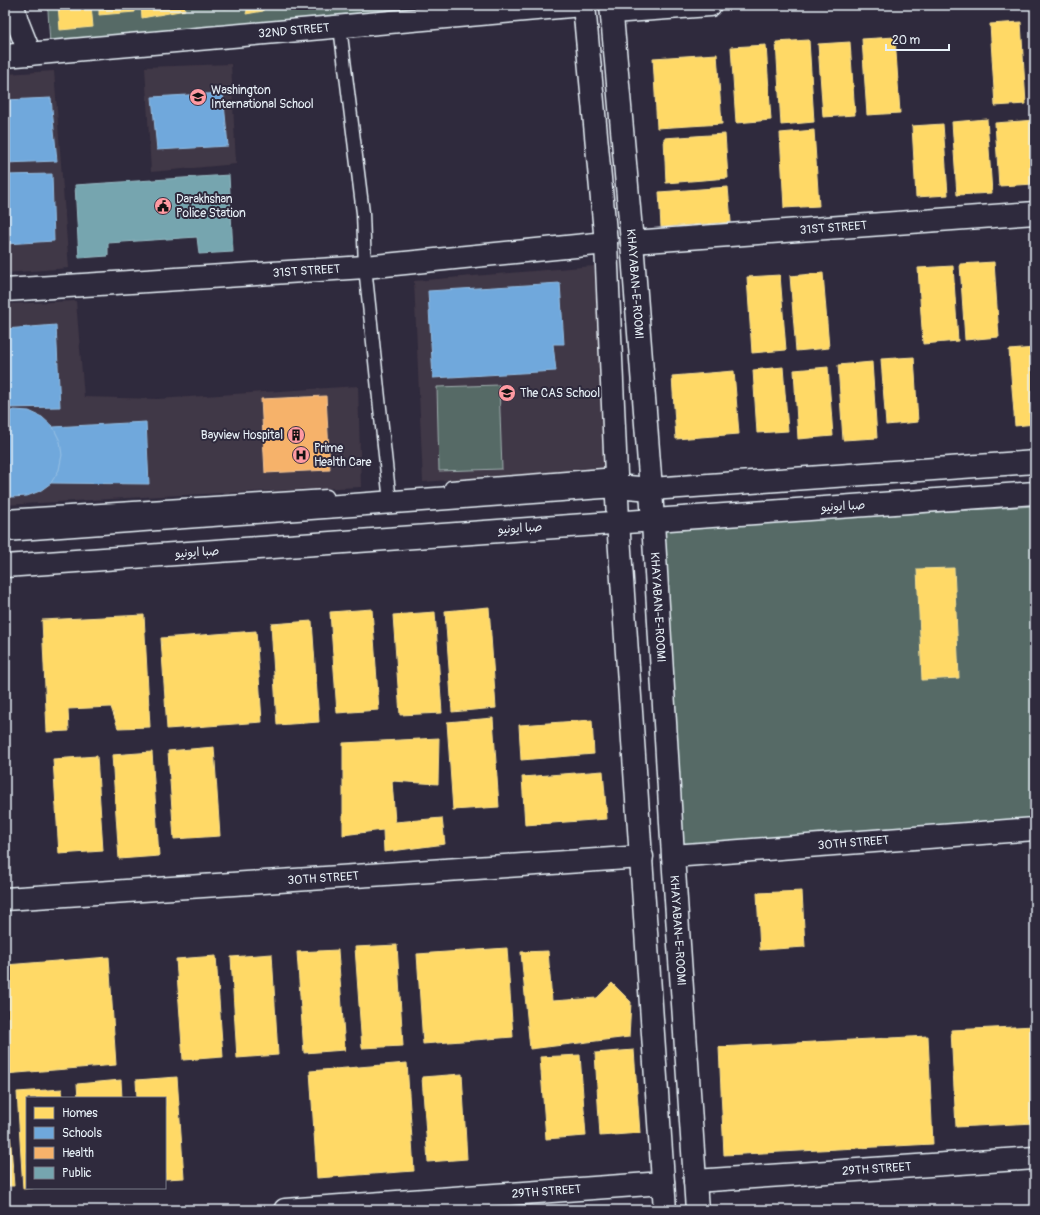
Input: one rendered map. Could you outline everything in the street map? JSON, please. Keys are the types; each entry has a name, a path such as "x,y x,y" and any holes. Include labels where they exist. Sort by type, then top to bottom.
{"street":[{"path":"13,5 17,21 30,54"},
{"path":"583,5 606,243 618,521 665,1210"},
{"name":"32ND STREET","path":"5,56 583,5"},
{"path":"612,9 710,5"},
{"name":"KHAYABAN-E-ROOMI","path":"612,9 651,489 696,1210"},
{"name":"31ST STREET","path":"632,242 1035,213"},
{"name":"31ST STREET","path":"5,290 365,267 606,243"},
{"path":"5,530 389,497 616,480 651,489 1035,462"},
{"name":"صبا ایونیو","path":"5,566 618,521 1035,493"},
{"name":"30TH STREET","path":"673,856 1035,829"},
{"name":"30TH STREET","path":"5,899 642,857"},
{"name":"29TH STREET","path":"695,1181 1035,1158"},
{"name":"29TH STREET","path":"285,1210 663,1183"}],"lane":[{"path":"5,516 389,497 365,267 363,213 340,27"}],"shaded area":[{"path":"231,64 236,164 151,172 145,67"},
{"path":"54,71 69,268 5,273 5,74"},
{"path":"594,266 607,468 423,482 414,281"},
{"path":"76,301 84,397 158,399 358,386 361,487 5,505 5,304"}],"green space":[{"path":"42,5 489,5 50,44 48,11"},
{"path":"499,385 502,469 439,471 437,387"},
{"path":"1035,506 1035,820 682,846 661,529"}],"building: Homes":[{"path":"58,5 91,5 93,27 60,30"},
{"path":"99,5 135,5 135,12 99,15"},
{"path":"141,5 184,5 185,10 142,18"},
{"path":"224,5 263,5 263,11 246,14 248,6 223,8"},
{"path":"274,5 307,5 274,7"},
{"path":"1021,22 1026,104 995,106 990,24"},
{"path":"895,37 900,113 867,115 862,39"},
{"path":"809,40 814,122 781,125 776,42"},
{"path":"850,42 855,115 823,117 818,44"},
{"path":"766,45 771,120 736,123 731,47"},
{"path":"717,54 722,124 657,128 653,58"},
{"path":"987,119 992,193 957,195 952,122"},
{"path":"1035,120 1035,184 999,186 995,123"},
{"path":"943,124 948,195 916,197 912,126"},
{"path":"814,130 819,206 784,208 780,133"},
{"path":"725,134 728,178 666,183 664,138"},
{"path":"728,187 731,222 661,227 659,192"},
{"path":"994,262 999,337 965,340 960,264"},
{"path":"953,266 958,341 923,344 918,268"},
{"path":"823,273 829,348 796,351 790,276"},
{"path":"780,275 786,350 752,353 747,277"},
{"path":"1035,348 1035,424 1015,426 1009,350"},
{"path":"914,357 918,422 886,425 881,359"},
{"path":"872,362 877,438 843,440 838,365"},
{"path":"783,367 788,431 757,433 753,370"},
{"path":"828,367 833,436 798,439 794,370"},
{"path":"734,371 739,434 676,439 672,376"},
{"path":"954,568 959,678 922,680 917,569"},
{"path":"489,607 496,708 452,712 445,611"},
{"path":"372,609 379,710 337,713 330,612"},
{"path":"435,612 442,713 400,715 393,615"},
{"path":"144,615 150,727 118,728 111,707 68,709 69,731 47,732 42,620"},
{"path":"312,621 319,722 277,725 271,624"},
{"path":"256,631 262,722 167,729 161,638"},
{"path":"493,718 499,807 453,810 447,722"},
{"path":"592,720 594,754 521,760 519,725"},
{"path":"439,738 438,784 392,781 395,822 442,818 445,844 384,852 383,830 343,835 343,743"},
{"path":"214,747 220,836 174,839 168,751"},
{"path":"152,752 159,856 119,859 112,755"},
{"path":"97,756 103,851 59,854 53,759"},
{"path":"603,771 607,819 525,825 522,777"},
{"path":"802,891 805,947 760,950 757,893"},
{"path":"397,945 403,1046 362,1048 355,947"},
{"path":"507,948 513,1037 423,1044 417,954"},
{"path":"338,950 345,1050 304,1053 297,952"},
{"path":"548,951 552,1001 597,998 612,983 631,1002 629,1037 530,1049 521,952"},
{"path":"272,954 278,1055 237,1058 231,957"},
{"path":"216,956 223,1057 183,1060 176,959"},
{"path":"109,957 116,1065 5,1074 5,965"},
{"path":"1035,1026 1035,1123 956,1127 951,1030"},
{"path":"928,1036 933,1144 724,1155 719,1047"},
{"path":"634,1050 640,1133 600,1136 595,1053"},
{"path":"580,1055 586,1136 546,1139 540,1057"},
{"path":"407,1063 414,1171 317,1178 310,1071"},
{"path":"462,1074 467,1159 428,1162 422,1077"},
{"path":"177,1077 184,1178 166,1179 166,1097 137,1097 136,1080"},
{"path":"121,1080 122,1097 78,1097 77,1084"},
{"path":"62,1089 63,1097 26,1097 26,1189 23,1189 17,1092"},
{"path":"5,1091 7,1091 14,1186 5,1186"}],"building: Schools":[{"path":"223,93 228,146 157,150 152,97"},
{"path":"51,98 57,161 5,163 5,100"},
{"path":"52,174 54,241 5,244 5,175"},
{"path":"560,283 564,344 553,344 556,371 433,378 428,291"},
{"path":"56,325 60,407 5,408 5,329"},
{"path":"14,410 29,411 42,417 53,427 60,441 62,455 59,470 51,483 40,491 27,496 12,497 5,494 5,413"},
{"path":"146,422 149,484 51,483 59,470 62,455 60,441 53,427"}],"building: Health":[{"name":"Bayview Hospital","path":"326,396 330,470 265,473 261,399"}],"building: Public":[{"path":"229,175 233,252 199,254 197,237 108,243 108,256 79,258 75,185"}],"place":[{"name":"Washington International School","path":"198,97"},
{"name":"Darakhshan Police Station","path":"163,206"},
{"name":"The CAS School","path":"507,393"},
{"name":"Bayview Hospital","path":"296,435"},
{"name":"Prime Health Care","path":"301,455"}]}
